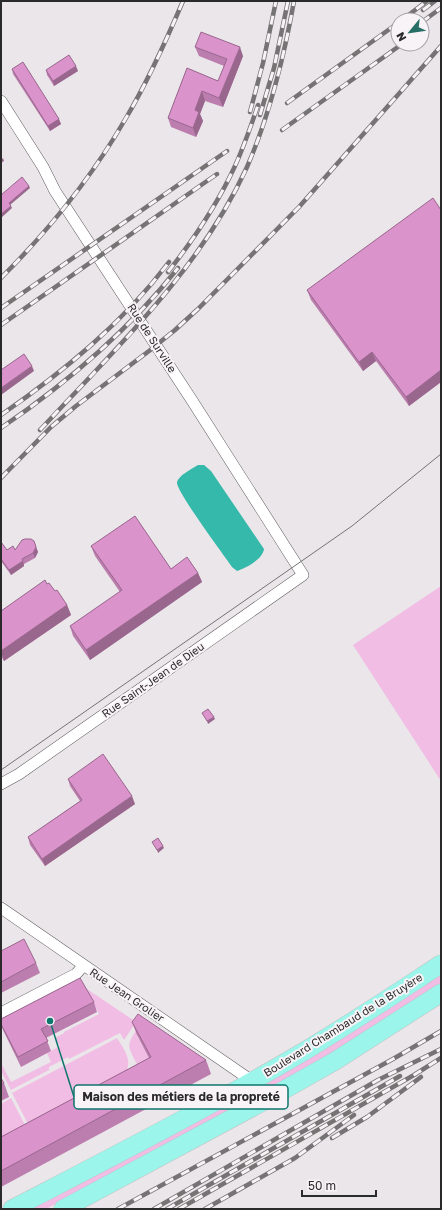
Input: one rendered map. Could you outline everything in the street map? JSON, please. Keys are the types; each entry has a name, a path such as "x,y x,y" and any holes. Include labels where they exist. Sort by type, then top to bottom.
{"main road":[{"name":"Boulevard Chambaud de la Bruyère","path":"12,1209 119,1154 252,1081 364,1015 441,964"},
{"path":"63,1209 335,1061 441,993"}],"street":[{"name":"Rue de Surville","path":"1,100 43,167 56,191 303,575"},
{"name":"Rue Saint-Jean de Dieu","path":"1,784 18,774 303,575"},
{"name":"Rue Jean Grolier","path":"1,908 83,966 100,975 252,1081"},
{"path":"1,1013 76,974 83,966"}],"shaded area":[{"path":"198,465 204,465 211,471 264,549 263,553 257,560 241,570 237,571 232,567 191,509 178,487 178,479"},
{"path":"441,586 441,781 353,645"},
{"path":"441,973 441,986 320,1063 178,1141 46,1209 26,1209"},
{"path":"87,989 136,1022 124,1040 120,1033 69,1059 68,1057 49,1067 49,1070 11,1090 1,1071 1,1063 11,1082 51,1062 47,1053 60,1046 55,1038 99,1014"},
{"path":"140,1025 137,1036 151,1061 139,1068 129,1046"},
{"path":"117,1038 128,1059 128,1068 126,1072 29,1126 12,1093"},
{"path":"11,1098 26,1127 1,1139 1,1104"}],"building":[{"path":"201,32 240,47 219,98 202,91 195,110 199,112 193,128 168,118 187,68 218,81 227,59 195,47"},
{"path":"69,55 76,66 53,81 46,70"},
{"path":"23,62 59,119 48,126 12,69"},
{"path":"22,177 29,186 9,203 11,206 1,214 1,195"},
{"path":"433,198 441,210 441,370 406,397 372,352 359,362 307,290"},
{"path":"24,354 32,366 1,388 1,370"},
{"path":"135,516 171,569 187,557 198,573 86,650 70,626 122,590 91,546"},
{"path":"31,539 34,541 36,547 33,553 22,559 23,561 9,570 1,559 1,542 7,550 13,546 15,550 22,540"},
{"path":"45,580 47,584 49,583 55,591 57,590 67,605 1,651 1,611"},
{"path":"208,709 214,717 207,721 202,713"},
{"path":"103,754 132,796 42,859 28,837 82,800 68,779"},
{"path":"158,838 163,846 157,850 152,842"},
{"path":"24,939 36,963 1,982 1,951"},
{"path":"80,978 94,1002 41,1029 48,1041 18,1057 1,1024 1,1019"},
{"path":"138,1014 206,1060 1,1171 1,1137 151,1057 132,1022"},
{"path":"1,1078 4,1083 1,1085"}],"tram line":[{"path":"1,770 352,526 441,454"}],"railway":[{"path":"1,278 53,222 84,182 113,140 142,90 183,1"},
{"path":"250,112 263,63 276,1"},
{"path":"260,115 274,68 288,1"},
{"path":"40,430 127,338 181,274 206,240 228,205 247,167 263,127 281,64 294,1"},
{"path":"413,12 427,1"},
{"path":"423,10 435,1"},
{"path":"430,16 441,8"},
{"path":"287,103 390,29"},
{"path":"1,478 51,427 76,406 149,351 198,309 299,207 441,46"},
{"path":"282,130 391,52"},
{"path":"168,272 196,234 221,194 238,158 258,105"},
{"path":"1,308 227,151"},
{"path":"1,325 217,174"},
{"path":"1,415 47,382 112,326 132,306 169,262"},
{"path":"1,428 26,411 96,355 139,313 178,268"},
{"path":"118,1209 393,1059 441,1031"},
{"path":"154,1209 378,1080 441,1049"},
{"path":"179,1209 414,1075 441,1058"},
{"path":"167,1209 400,1076"},
{"path":"332,1138 367,1117 421,1077"},
{"path":"205,1209 295,1158 354,1115"}],"place":[{"name":"Maison des métiers de la propreté","path":"50,1021"}]}
